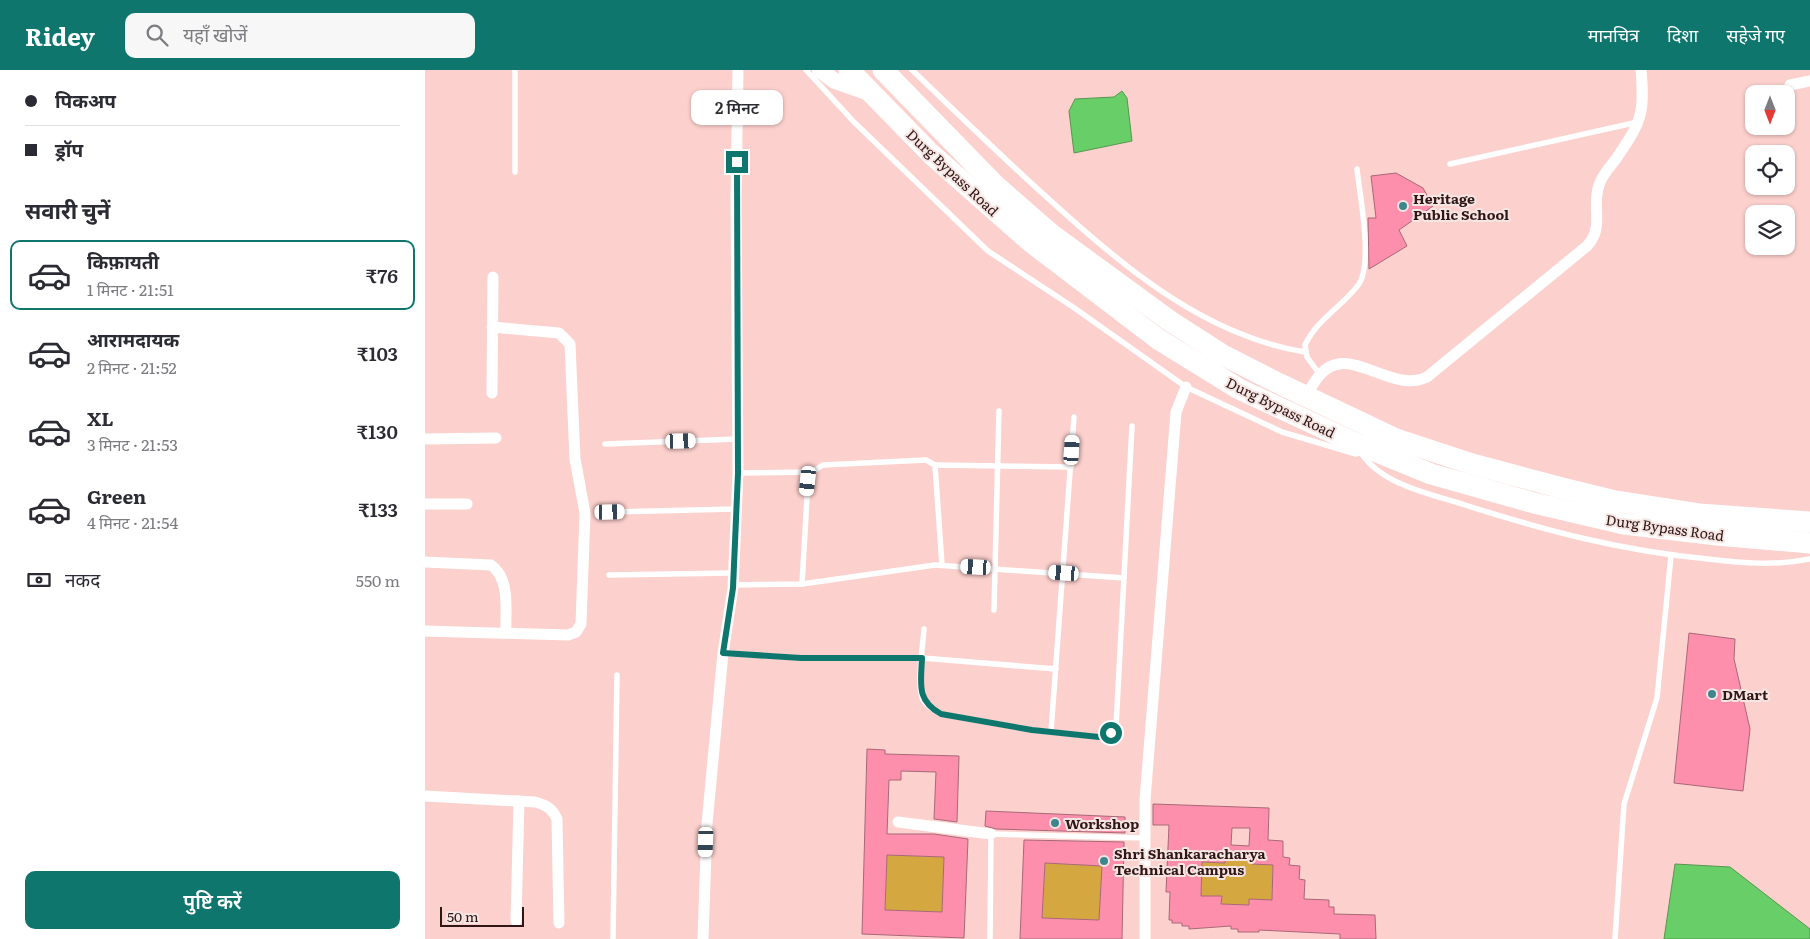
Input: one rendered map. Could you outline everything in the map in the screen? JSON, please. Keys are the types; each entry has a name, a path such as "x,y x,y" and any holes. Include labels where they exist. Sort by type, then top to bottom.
{"highway":[{"name":"Durg Bypass Road","path":"849,70 931,154 987,206 1055,262 1142,327 1239,389 1359,450 1431,474 1534,503 1623,524 1810,543"},
{"name":"Durg Bypass Road","path":"883,70 996,186 1051,234 1170,321 1215,350 1307,396 1396,438 1472,464 1559,487 1615,501 1699,514 1810,522"}],"street":[{"path":"703,939 707,824 723,653 732,585 738,473 736,208 738,70"},
{"path":"820,70 835,81 875,95"},
{"path":"1307,396 1319,375 1340,364 1349,363 1397,381 1417,382 1427,377 1579,253 1595,236 1598,227 1595,196 1600,181 1640,122 1644,99 1641,70"},
{"path":"1790,85 1810,81"},
{"path":"492,393 493,277"},
{"path":"425,631 568,635 576,632 581,624 585,513 575,460 570,344 559,332 492,327"},
{"path":"1145,939 1145,800 1176,412 1185,387"},
{"path":"425,439 496,438"},
{"path":"425,504 467,504"},
{"path":"425,562 491,565 499,571 504,584 505,633"},
{"path":"425,796 519,801 546,805 553,811 557,819 559,923"},
{"path":"516,921 519,801"},
{"path":"898,822 991,834"}],"lane":[{"path":"515,70 515,172"},
{"path":"806,70 854,122 987,251 1073,307 1185,387 1282,432 1359,450 1379,472 1411,487 1514,521 1604,545 1671,556 1763,565 1810,559"},
{"path":"912,70 1099,245 1171,298 1227,330 1279,348 1305,352"},
{"path":"1449,164 1640,122"},
{"path":"1319,375 1305,352 1308,338 1359,284 1366,267 1357,169"},
{"path":"994,610 999,411"},
{"path":"1051,732 1075,417"},
{"path":"924,629 921,684 923,700 941,714 1051,732 1099,737 1111,733 1116,727 1133,426"},
{"path":"605,444 739,440"},
{"path":"738,473 812,472 823,465 926,460 935,465 1071,467"},
{"path":"935,465 942,566"},
{"path":"802,584 806,502 808,481 812,472"},
{"path":"610,512 735,509"},
{"path":"1615,939 1624,804 1657,698 1671,556"},
{"path":"732,585 802,584 942,566 1124,578"},
{"path":"609,575 732,573"},
{"path":"723,653 801,658 922,658 1056,669"},
{"path":"613,939 617,675"},
{"path":"990,939 991,834 1145,838"}],"shaded area":[{"path":"1122,91 1127,98 1132,141 1074,153 1069,111 1075,99 1114,97"},
{"path":"887,855 944,857 942,912 885,910"},
{"path":"1225,859 1252,859 1252,864 1264,864 1273,859 1272,907 1261,899 1250,899 1249,905 1221,904 1222,897 1211,901 1195,893 1201,893 1202,862 1225,863"},
{"path":"1045,863 1102,866 1099,920 1042,918"},
{"path":"1675,864 1730,867 1810,929 1810,939 1664,939"}],"building":[{"path":"1396,173 1423,188 1433,206 1399,230 1407,246 1369,269 1368,218 1376,218 1371,176"},
{"name":"DMart","path":"1689,633 1735,639 1734,659 1750,729 1743,791 1674,783"},
{"path":"867,749 885,750 885,754 959,756 957,822 934,819 936,772 901,771 901,780 889,780 887,834 934,834 968,839 964,938 862,934","holes":["887,855 944,857 942,912 885,910"]},
{"path":"1153,804 1269,808 1268,840 1283,841 1283,857 1290,858 1289,865 1300,866 1299,879 1305,880 1304,899 1329,900 1329,907 1334,907 1334,914 1375,915 1376,939 1340,939 1340,934 1259,930 1259,932 1238,932 1238,929 1231,929 1231,926 1189,929 1189,926 1182,926 1182,923 1172,923 1172,920 1169,920 1170,892 1166,892 1169,825 1153,825","holes":["1232,828 1250,828 1249,846 1231,845","1225,859 1252,859 1252,864 1273,865 1272,900 1249,899 1249,905 1221,904 1222,896 1201,896 1202,862 1225,863"]},
{"name":"Workshop","path":"986,811 1125,817 1125,833 996,829 985,826"},
{"path":"1024,840 1124,842 1122,939 1020,939","holes":["1045,863 1102,866 1099,920 1042,918"]}],"place":[{"name":"Heritage Public School","path":"1403,206"},
{"name":"DMart","path":"1712,694"},
{"name":"Workshop","path":"1055,823"},
{"name":"Shri Shankaracharya Technical Campus","path":"1104,861"}],"route":[{"path":"737,162 739,440 732,573 733,588 723,653 801,658 922,658 921,684 923,700 941,714 1032,730 1099,737 1111,733"}]}
